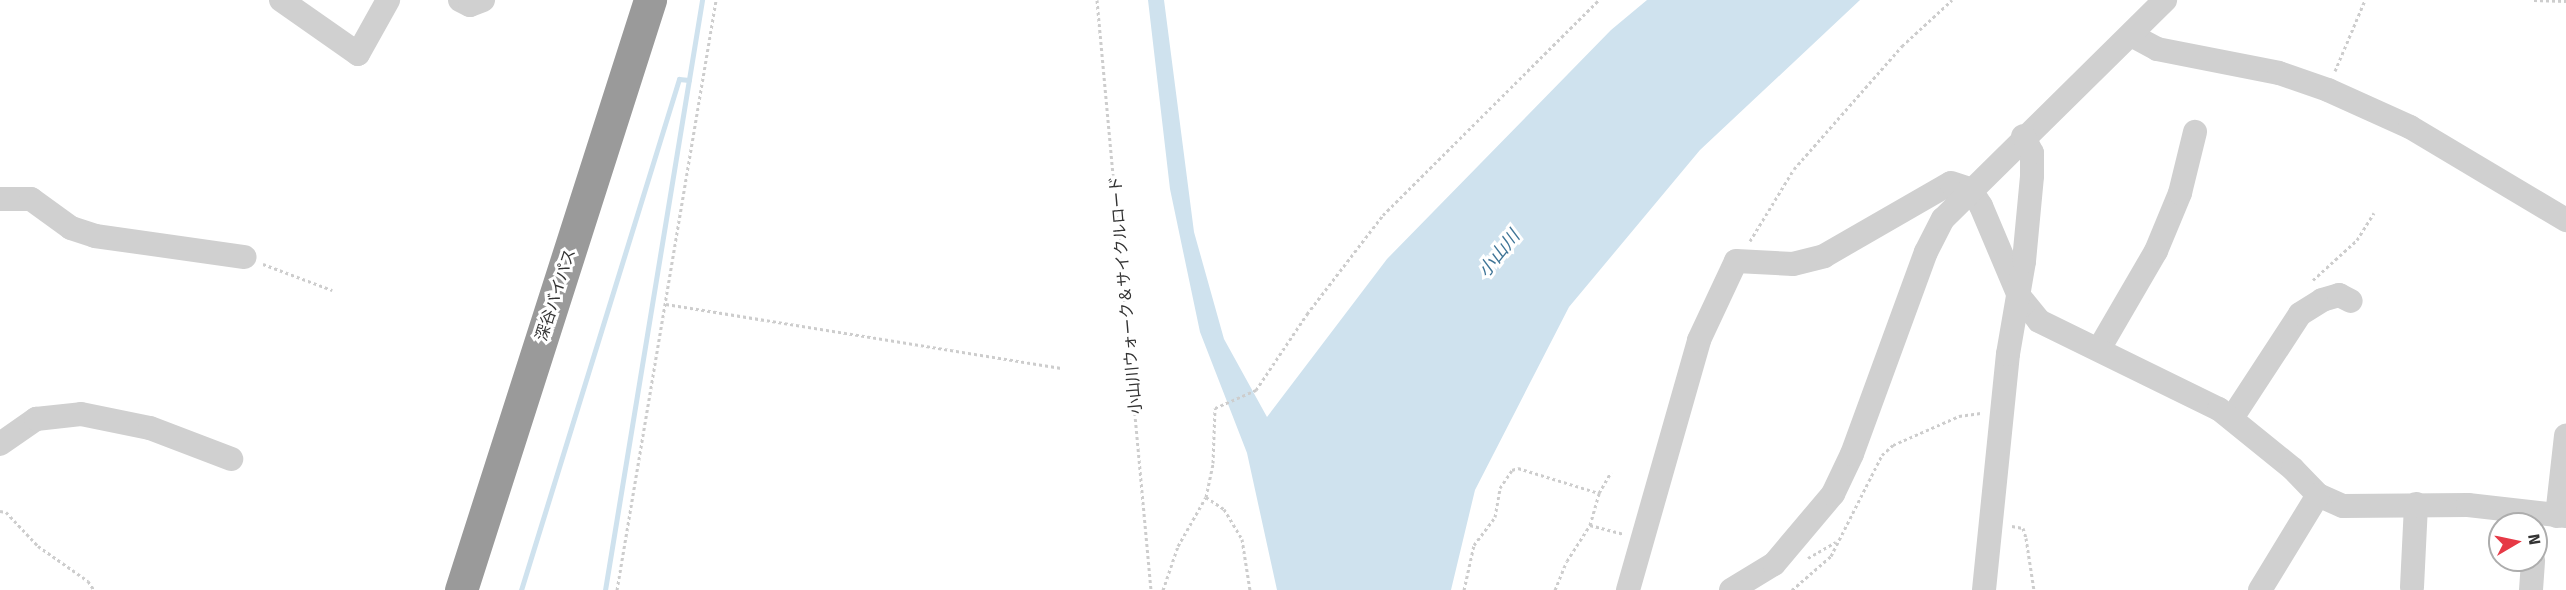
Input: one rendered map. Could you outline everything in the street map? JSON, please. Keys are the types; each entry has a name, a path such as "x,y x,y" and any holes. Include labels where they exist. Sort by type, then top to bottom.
{"highway":[{"name":"深谷バイパス","path":"461,590 650,0"}],"street":[{"path":"281,0 358,54 388,0"},
{"path":"460,0 470,5 483,0"},
{"path":"1731,590 1774,564 1833,494 1852,454 1926,252 1943,219 2023,136 2165,0"},
{"path":"2131,35 2157,50 2279,73 2328,90 2410,127 2566,220"},
{"path":"2099,349 2157,251 2180,193 2195,132"},
{"path":"1984,590 1989,523 2019,296 2032,176 2032,153 2023,136"},
{"path":"1628,590 1699,340 1736,261 1793,264 1824,256 1857,241 1935,189 1951,183 1970,189 2019,296 2039,321 2099,349 2232,418 2293,469 2318,495 2343,506 2468,505 2549,518 2566,436"},
{"path":"0,199 31,199 71,228 95,236 245,257"},
{"path":"2232,418 2301,314 2322,300 2339,296 2351,301"},
{"path":"0,444 36,419 89,414 150,428 231,459"},
{"path":"2260,590 2318,495"},
{"path":"2412,587 2416,504"},
{"path":"2531,590 2532,572"}],"path":[{"path":"617,590 716,0"},
{"name":"小山川ウォーク＆サイクルロード","path":"1097,0 1151,590"},
{"path":"1163,590 1181,539 1206,497 1213,463 1215,408 1256,390 1339,270 1383,215 1599,0"},
{"path":"1736,261 1794,169 1902,46 1953,0"},
{"path":"2328,90 2365,0"},
{"path":"2534,0 2566,1"},
{"path":"2301,314 2295,297 2357,240 2374,213"},
{"path":"245,257 332,290"},
{"path":"666,304 1063,368"},
{"path":"1792,590 1831,556 1882,455 1893,445 1959,416 2002,413"},
{"path":"1464,590 1474,545 1495,517 1500,488 1512,470 1518,468 1599,493"},
{"path":"1555,590 1566,561 1590,525 1599,493 1611,472"},
{"path":"1206,497 1224,509 1242,539 1250,590"},
{"path":"0,511 6,512 38,546 88,581 94,590"},
{"path":"1989,523 2023,528 2034,590"},
{"path":"1590,525 1616,532"}],"water":[{"name":"小山川","path":"1148,0 1164,0 1194,232 1224,339 1267,417 1387,259 1611,30 1647,0 1860,0 1700,150 1569,307 1475,490 1451,590 1277,590 1247,453 1200,332 1170,189"}],"waterway":[{"path":"605,590 702,0"},
{"path":"521,590 679,79 689,80"}]}
